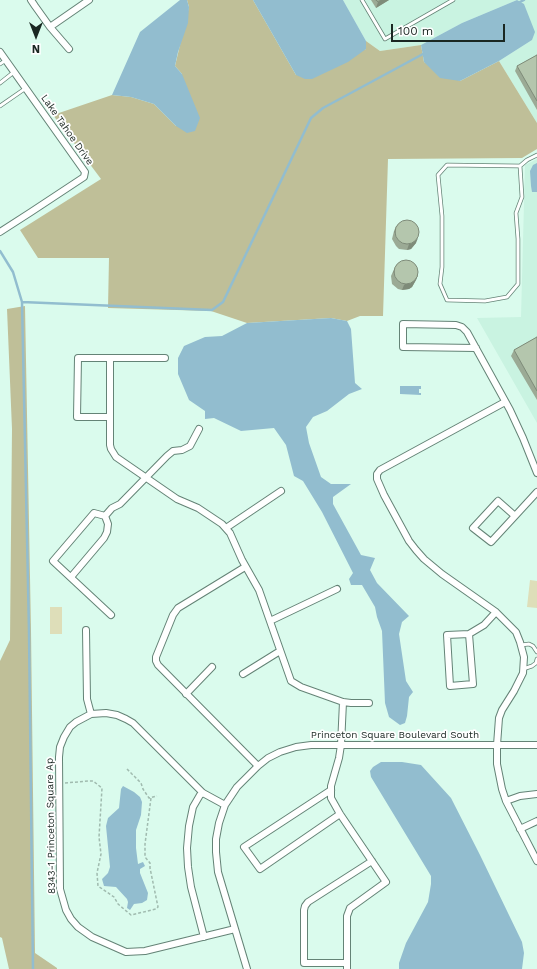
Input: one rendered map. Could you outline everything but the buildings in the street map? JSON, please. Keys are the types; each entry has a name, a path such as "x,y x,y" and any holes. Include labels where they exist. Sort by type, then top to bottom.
{"street":[{"path":"31,0 69,49"},
{"path":"50,26 89,0"},
{"name":"Lake Tahoe Drive","path":"0,52 3,62 14,72 26,88 85,172 84,177 0,232"},
{"path":"476,348 403,347 403,324 456,325 467,332 476,348 505,402 523,438 537,473"},
{"path":"110,417 78,417 78,358 165,358"},
{"path":"110,358 111,449 116,457 177,499 198,508 226,528 233,539 245,567 259,590 291,681 301,687 343,702 369,703"},
{"path":"505,402 380,470 377,474 377,479 409,541 424,559 442,574 496,612 516,632 524,657 523,669 521,679 502,710 498,722 497,745 499,777 506,801 537,861"},
{"path":"105,516 112,508 120,504 173,451 182,450 190,446 199,429"},
{"path":"226,528 281,491"},
{"path":"515,516 498,501 473,528 490,542 515,516 537,492"},
{"path":"105,516 94,513 53,561 111,615"},
{"path":"71,577 104,538 107,532 108,524 105,516"},
{"path":"245,567 178,608 173,615 156,657 156,661 158,666 258,766"},
{"path":"270,621 337,589"},
{"path":"469,634 473,684 450,686 446,636 469,634 484,625 496,612"},
{"path":"86,630 86,699 91,714 106,713 117,715 134,723 203,793 225,805"},
{"path":"243,674 280,651"},
{"path":"186,694 212,666"},
{"path":"343,702 341,745 330,790 332,798 340,814 372,861 386,882 350,908 347,916 347,966 304,963 305,906 308,902 372,861"},
{"name":"8343-1 Princeton Square Ap","path":"91,714 76,722 70,728 60,747 59,757 60,889 66,910 71,919 78,927 92,937 126,952 145,951 235,929"},
{"name":"Princeton Square Boulevard South","path":"247,969 218,872 216,852 218,829 225,805 237,787 268,758 296,747 311,745 537,745"},
{"path":"330,790 244,847 260,869 340,814"},
{"path":"203,793 200,795 194,807 186,848 190,880 204,937"},
{"path":"506,801 520,796 537,794"},
{"path":"520,829 537,821"}],"lane":[{"path":"362,0 385,40 453,0"},
{"path":"0,83 14,72"},
{"path":"0,106 26,88"},
{"path":"520,166 522,197 516,213 518,239 518,284 507,297 485,301 446,300 440,284 442,267 442,216 438,175 447,165 520,166 527,160 537,155"},
{"path":"521,645 529,644 533,646 537,652"},
{"path":"523,669 532,666 536,663 537,659"}],"path":[{"path":"59,783 71,784 93,781 102,788 99,837 101,854 97,873 98,886 114,896 118,904 131,915 156,909 158,907 150,863 145,857 145,844 151,798 143,789 141,783 127,769"},
{"path":"151,798 157,796"}],"shaded area":[{"path":"187,0 253,0 296,75 366,49 366,41 380,51 421,45 424,62 460,81 499,61 537,123 537,149 522,158 388,159 383,316 360,316 347,321 331,318 247,323 211,311 108,308 109,258 38,258 20,230 101,179 53,115 112,95 131,97 154,104 176,126 182,74 175,66 189,7"},
{"path":"343,0 517,0 462,23 421,45 380,51 366,41"},
{"path":"517,0 537,0 537,123 499,61 532,40"},
{"path":"537,159 537,423 477,318 521,317 525,165"},
{"path":"25,306 35,953 57,969 9,969 2,938 0,937 0,661 10,640 12,429 7,309"},
{"path":"530,580 537,581 537,608 527,607"},
{"path":"50,607 62,607 62,634 50,634"}],"water":[{"path":"180,0 187,0 189,7 188,23 175,66 182,74 200,118 195,131 187,133 176,126 154,104 131,97 112,95 140,32"},
{"path":"253,0 343,0 366,41 366,49 348,62 312,79 305,79 296,75"},
{"path":"517,0 524,4 535,32 532,40 499,61 460,81 440,78 424,62 421,45 462,23"},
{"path":"537,163 537,192 532,192 530,171 533,165"},
{"path":"331,318 347,321 351,329 355,383 362,389 349,394 327,411 313,417 306,427 309,443 321,477 331,484 351,484 333,497 333,504 361,555 375,558 370,570 377,583 409,616 402,622 399,634 406,681 413,692 409,697 405,723 400,725 389,717 385,703 382,631 375,607 362,585 351,585 349,579 353,573 322,512 303,481 294,476 286,445 274,428 241,431 214,418 205,419 205,411 189,400 178,374 178,358 184,346 205,337 222,336 247,323"},
{"path":"400,386 421,386 419,393 421,393 421,395 400,394"},
{"path":"381,762 402,762 421,765 451,798 522,942 524,953 522,969 399,969 399,963 406,943 428,902 431,876 371,777 370,771"},
{"path":"123,786 140,797 142,802 141,815 136,830 136,848 138,864 143,862 145,866 140,869 140,873 148,893 147,900 142,903 134,904 130,910 127,908 127,899 116,887 104,886 102,879 108,873 110,867 106,826 108,818 119,808 121,789"}],"waterway":[{"path":"520,2 524,0"},
{"path":"22,302 212,310 223,302 311,118 323,108 423,54"},
{"path":"0,251 13,272 22,302 29,631 33,969"}]}
